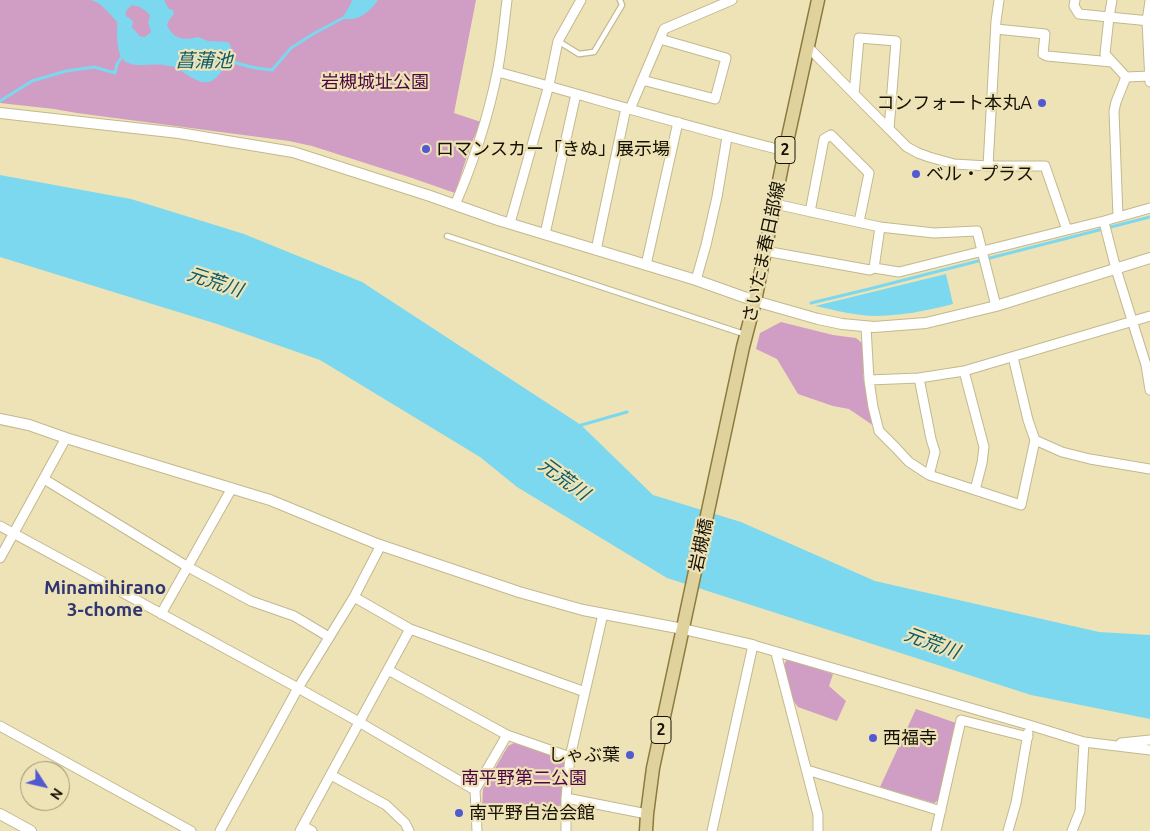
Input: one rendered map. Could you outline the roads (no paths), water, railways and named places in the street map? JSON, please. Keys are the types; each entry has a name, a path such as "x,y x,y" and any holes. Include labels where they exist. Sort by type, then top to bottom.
{"main road":[{"name":"さいたま春日部線","path":"716,475 746,335 755,302 818,0"},
{"name":"岩槻橋","path":"683,629 716,475"},
{"name":"2","path":"648,831 646,814 653,768 683,629"}],"street":[{"path":"455,205 479,142 498,72 507,0"},
{"path":"510,223 548,86 558,41 581,0"},
{"path":"596,250 628,109 664,29 732,0"},
{"path":"988,166 999,0"},
{"path":"1075,0 1074,6 1079,14 1149,21"},
{"path":"1112,0 1105,54 1126,77 1150,76"},
{"path":"1150,1 1150,82"},
{"path":"996,29 1045,34 1043,54 1047,56 1112,62"},
{"path":"854,94 859,38 896,41 889,129"},
{"path":"642,80 715,99 726,58 660,39"},
{"path":"808,47 907,147 929,158 954,164 1045,166 1067,230"},
{"path":"498,72 727,137 785,151"},
{"path":"1118,217 1114,111 1126,77"},
{"path":"545,234 576,94"},
{"path":"0,113 179,133 293,152 510,223 696,280 755,302 818,320 842,324 866,327 926,323 996,306 1150,258"},
{"path":"646,265 678,122"},
{"path":"810,212 824,139 831,135 869,173 858,222"},
{"path":"696,280 717,197 727,137"},
{"path":"775,204 880,227 934,233 977,231 996,306"},
{"path":"765,251 870,270 874,268 899,272 984,257 1067,230 1150,208"},
{"path":"1105,226 1132,321 1148,365 1150,390"},
{"path":"874,268 880,227"},
{"path":"869,380 919,378 964,371 1150,316"},
{"path":"866,327 869,380 879,431 910,462 929,475 1021,504 1035,440 1028,420 1013,357"},
{"path":"964,371 984,447 976,490"},
{"path":"919,378 935,452 929,475"},
{"path":"0,419 29,425 270,500 381,545 518,592 583,610 683,629 753,645 1084,742 1150,750"},
{"path":"0,558 66,438"},
{"path":"1035,440 1062,452 1090,459 1150,469"},
{"path":"44,479 188,567 251,601 294,616 329,637"},
{"path":"161,614 232,488"},
{"path":"0,526 298,688 476,790"},
{"path":"220,831 298,688 354,597 381,545"},
{"path":"354,597 410,629 585,692"},
{"path":"566,831 566,798 570,757 603,614"},
{"path":"312,831 302,828 410,629"},
{"path":"712,831 753,645"},
{"path":"776,653 818,815 818,831"},
{"path":"388,670 506,735 570,757"},
{"path":"936,831 960,720 1028,737"},
{"path":"1008,831 1016,803 1029,725"},
{"path":"0,726 191,831"},
{"path":"477,831 476,790 506,735"},
{"path":"1103,744 1150,740"},
{"path":"1072,831 1080,811 1084,742"},
{"path":"807,770 940,811"},
{"path":"331,775 386,805 406,823 409,831"},
{"path":"566,798 646,814"},
{"path":"0,814 31,831"}],"lane":[{"path":"558,41 579,54 594,52 622,6 620,0"},
{"path":"447,236 746,335"}],"water":[{"name":"菖蒲池","path":"91,0 164,0 169,9 173,10 174,14 167,25 172,33 184,39 198,37 208,41 228,42 232,50 230,59 215,79 209,82 197,80 172,66 130,64 123,59 118,48 117,22 102,6","holes":["132,5 145,10 150,16 148,22 151,32 145,37 139,35 132,28 133,21 126,16 127,10"]},
{"path":"352,0 378,0 363,15 353,19 343,18"},
{"name":"元荒川","path":"0,175 131,199 244,234 362,282 581,425 653,495 741,522 875,581 1099,632 1150,635 1150,719 1031,695 667,578 517,487 480,457 320,360 217,324 0,257"},
{"path":"946,274 953,304 943,307 903,314 873,316 815,306"}],"waterway":[{"path":"229,60 250,67 272,70 291,48 343,18"},
{"path":"0,101 32,81 66,71 94,67 115,73 121,58"},
{"path":"811,303 1150,217"},
{"path":"578,426 627,412"}],"place":[{"name":"コンフォート本丸A","path":"1042,103"},
{"name":"ロマンスカー「きぬ」展示場","path":"426,149"},
{"name":"ベル・プラス","path":"916,174"},
{"name":"西福寺","path":"873,738"},
{"name":"しゃぶ葉","path":"630,755"},
{"name":"南平野自治会館","path":"459,813"}],"district":[{"name":"Minamihirano 3-chome","path":"105,599"}],"park label":[{"name":"岩槻城址公園","path":"375,82"},
{"name":"南平野第二公園","path":"524,778"}]}
